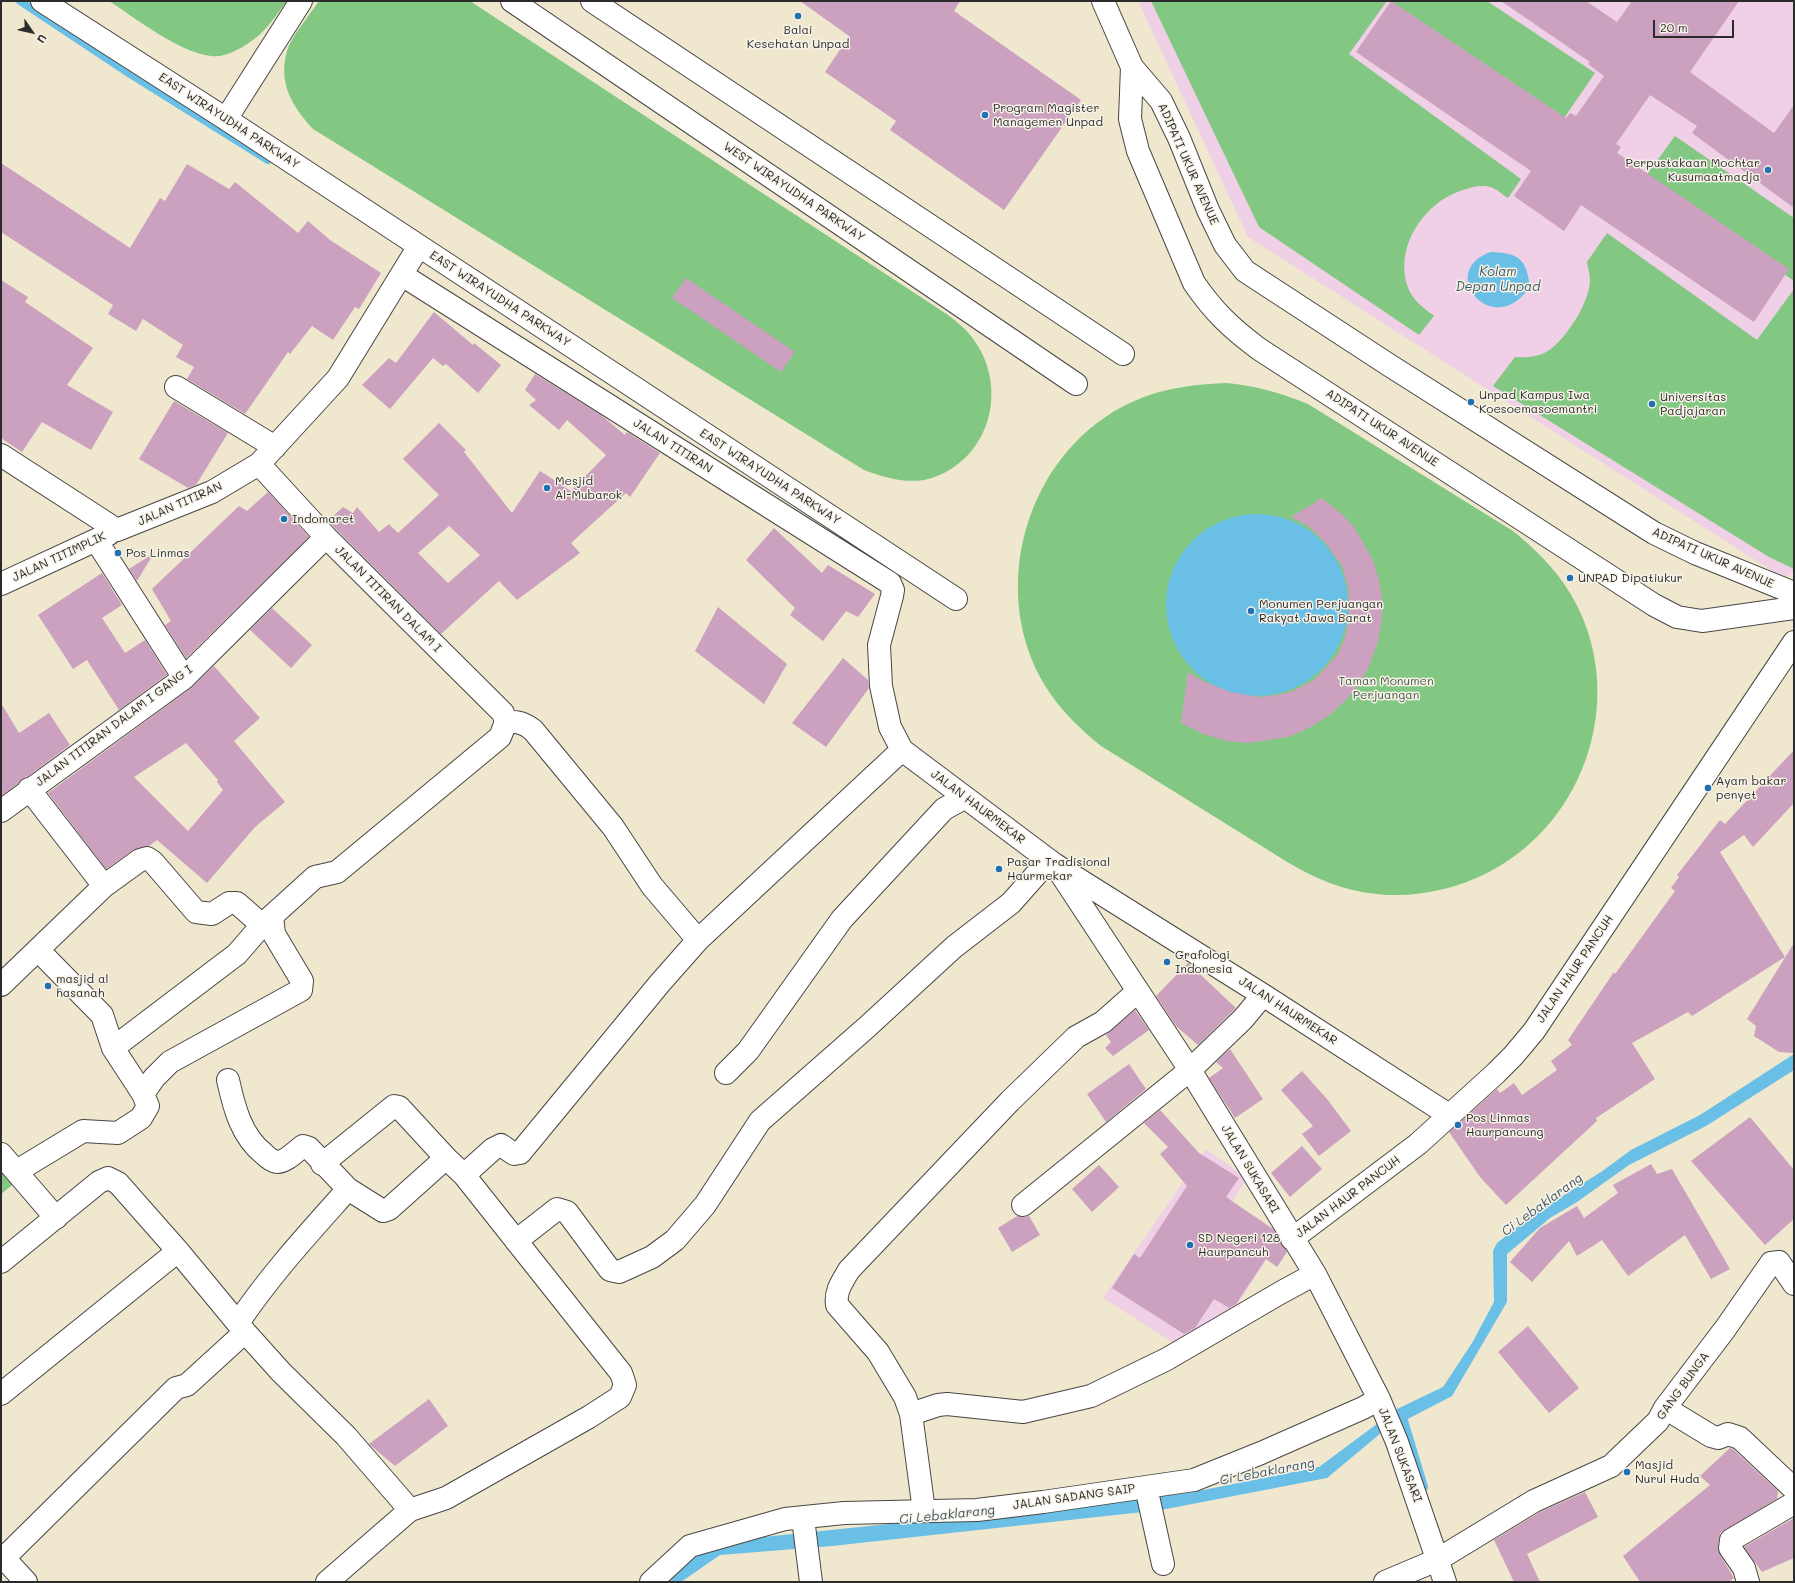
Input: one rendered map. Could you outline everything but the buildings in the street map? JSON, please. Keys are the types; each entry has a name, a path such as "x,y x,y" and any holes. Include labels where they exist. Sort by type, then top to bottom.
{"street":[{"name":"EAST WIRAYUDHA PARKWAY","path":"42,1 226,119 956,599"},
{"path":"226,119 301,1"},
{"name":"WEST WIRAYUDHA PARKWAY","path":"512,1 1076,384"},
{"path":"592,1 1123,354"},
{"name":"ADIPATI UKUR AVENUE","path":"1103,1 1132,67 1161,101 1179,138 1208,210 1225,245 1245,271 1389,365 1654,533 1695,553 1794,594"},
{"name":"ADIPATI UKUR AVENUE","path":"1132,67 1130,119 1138,151 1194,283 1207,302 1230,328 1259,349 1654,605 1677,617 1702,621 1794,608"},
{"name":"JALAN TITIRAN","path":"117,530 212,492 259,464 338,378 419,246"},
{"name":"JALAN TITIRAN","path":"402,275 890,583 893,590 892,596 879,646"},
{"path":"176,387 275,447"},
{"path":"1,455 117,530"},
{"name":"JALAN TITIRAN DALAM I","path":"259,464 326,537 502,713 503,730"},
{"name":"JALAN TITIMPLIK","path":"1,584 117,530"},
{"name":"JALAN TITIRAN DALAM I GANG I","path":"1,811 29,789 184,678 326,537"},
{"path":"96,540 184,678"},
{"name":"JALAN HAUR PANCUH","path":"1292,1239 1418,1144 1514,1056 1534,1031 1794,642"},
{"name":"JALAN HAURMEKAR","path":"879,646 881,686 884,700 890,727 902,750 964,798 1052,862 1263,995 1449,1115"},
{"path":"113,1048 236,954 267,920 315,877 337,872 503,730 516,721 533,730 613,827 652,886 698,940"},
{"path":"464,1176 493,1149 501,1145 514,1154 520,1153 698,940 902,750"},
{"path":"29,789 104,886"},
{"path":"726,1073 748,1051 842,918 944,809 964,798"},
{"path":"1,985 39,951 104,886 140,860 147,858 158,868 196,912 212,914 230,903 236,903 267,920 302,981 301,990 170,1062 154,1078 144,1094"},
{"path":"516,1241 557,1209 567,1212 610,1270 619,1272 652,1257 675,1240 705,1205 760,1120 867,1028 954,948 1011,904 1052,862"},
{"name":"JALAN SUKASARI","path":"1052,862 1190,1070 1292,1239 1315,1274 1380,1402 1397,1442 1445,1582"},
{"path":"39,951 102,1015 113,1048 144,1094 148,1106 141,1118 130,1127 118,1133 83,1131 6,1161 56,1218"},
{"path":"924,1511 911,1414 905,1397 878,1352 837,1305 836,1297 839,1287 849,1270 1010,1101 1076,1037 1103,1022 1138,990"},
{"path":"1023,1205 1190,1070 1243,1019 1263,995"},
{"path":"228,1080 232,1103 241,1125 259,1150 271,1160 277,1162 283,1160 303,1146 309,1148 322,1164 348,1189 383,1211 389,1209 446,1158"},
{"path":"322,1164 394,1106 400,1107 464,1176 621,1373 625,1385 620,1397 589,1417 446,1498 410,1510 327,1582"},
{"path":"1,1262 99,1182 108,1178 118,1183 178,1251 242,1328 292,1383 346,1436 410,1510"},
{"path":"26,1582 3,1557 176,1388 187,1385 242,1328 257,1294 290,1254 348,1189"},
{"path":"1,1394 178,1251"},
{"name":"GANG BUNGA","path":"1385,1582 1437,1560 1534,1501 1611,1466 1658,1421 1665,1408 1725,1330 1771,1263 1779,1262 1794,1284"},
{"path":"911,1414 938,1405 947,1404 1023,1412 1091,1396 1167,1359 1280,1292 1315,1274"},
{"name":"JALAN SADANG SAIP","path":"662,1577 690,1546 785,1519 804,1524 844,1513 976,1510 1148,1499 1380,1402"},
{"path":"1665,1408 1711,1436 1718,1438 1728,1434 1740,1438 1794,1489"},
{"path":"1148,1499 1164,1564"},
{"path":"1748,1582 1744,1568 1730,1548 1731,1540 1794,1503"},
{"path":"804,1524 811,1582"}],"shaded area":[{"name":"Universitas Padjajaran","path":"1138,1 1794,1 1794,572 1785,579 1248,237"},
{"name":"SD Negeri 128 Haurpancuh","path":"1206,1149 1247,1178 1215,1228 1264,1263 1231,1314 1180,1347 1103,1298"}],"green space":[{"path":"109,1 287,1 261,34 232,52 221,56 211,56 198,53 172,42"},
{"path":"319,1 470,1 948,315 970,335 976,343 986,362 991,382 991,402 987,421 979,440 967,456 952,469 932,478 906,481 880,476 864,470 313,129 298,111 288,92 284,71 285,60 290,43"},
{"path":"1151,1 1387,1 1349,54 1521,179 1508,198 1495,189 1485,186 1470,188 1448,196 1435,205 1414,230 1408,245 1405,260 1405,276 1412,296 1420,305 1434,316 1419,335 1259,227"},
{"path":"1390,1 1487,1 1595,73 1562,121"},
{"path":"1675,136 1794,218 1794,281 1646,176"},
{"path":"1607,233 1757,340 1794,289 1794,569 1769,557 1493,386 1515,357 1532,357 1548,351 1569,329 1586,299 1589,289 1590,278 1587,262"},
{"name":"Taman Monumen Perjuangan","path":"1227,383 1268,390 1308,404 1513,531 1544,559 1558,575 1570,593 1588,631 1596,670 1597,711 1589,750 1574,788 1551,821 1522,850 1487,873 1457,885 1426,893 1410,895 1362,892 1322,880 1284,860 1101,746 1070,718 1056,702 1044,684 1026,644 1019,602 1020,559 1030,518 1047,479 1073,445 1105,417 1144,397 1164,391 1206,384"},
{"path":"1,1164 16,1182 1,1194"}],"water":[{"name":"Kolam Depan Unpad","path":"1491,252 1505,253 1516,256 1520,259 1526,269 1529,285 1525,293 1511,304 1497,307 1484,304 1474,295 1469,284 1468,272 1475,261"},
{"path":"1248,514 1266,514 1292,521 1308,529 1327,547 1333,554 1341,570 1348,596 1348,614 1341,640 1333,656 1315,675 1308,681 1283,692 1266,696 1248,696 1222,689 1206,681 1181,656 1173,640 1168,623 1166,614 1166,596 1173,570 1181,554 1206,529 1222,521 1239,516"},
{"path":"1794,1054 1794,1070 1706,1126 1629,1165 1577,1202 1550,1218 1507,1254 1507,1302 1452,1396 1381,1433 1327,1478 1161,1510 832,1546 720,1555 681,1582 660,1582 715,1542 1188,1493 1319,1467 1397,1409 1443,1387 1472,1343 1494,1302 1493,1251 1497,1243 1534,1214 1601,1172 1631,1150 1700,1115"}],"waterway":[{"path":"20,1 124,70 268,160"},
{"path":"1402,1414 1424,1487"}],"place":[{"name":"Balai Kesehatan Unpad","path":"798,16"},
{"name":"Program Magister Managemen Unpad","path":"985,115"},
{"name":"Perpustakaan Mochtar Kusumaatmadja","path":"1768,170"},
{"name":"Unpad Kampus Iwa Koesoemasoemantri","path":"1471,402"},
{"name":"Universitas Padjajaran","path":"1652,404"},
{"name":"Mesjid Al-Mubarok","path":"547,488"},
{"name":"Indomaret","path":"284,519"},
{"name":"Pos Linmas","path":"118,553"},
{"name":"UNPAD Dipatiukur","path":"1570,578"},
{"name":"Monumen Perjuangan Rakyat Jawa Barat","path":"1251,611"},
{"name":"Ayam bakar penyet","path":"1708,788"},
{"name":"Pasar Tradisional Haurmekar","path":"999,869"},
{"name":"Grafologi Indonesia","path":"1167,962"},
{"name":"masjid al hasanah","path":"48,986"},
{"name":"Pos Linmas Haurpancung","path":"1458,1125"},
{"name":"SD Negeri 128 Haurpancuh","path":"1190,1245"},
{"name":"Masjid Nurul Huda","path":"1627,1472"}],"water label":[{"name":"Ci Lebaklarang","path":"1542,1205"},
{"name":"Ci Lebaklarang","path":"1267,1472"},
{"name":"Ci Lebaklarang","path":"947,1515"}]}
